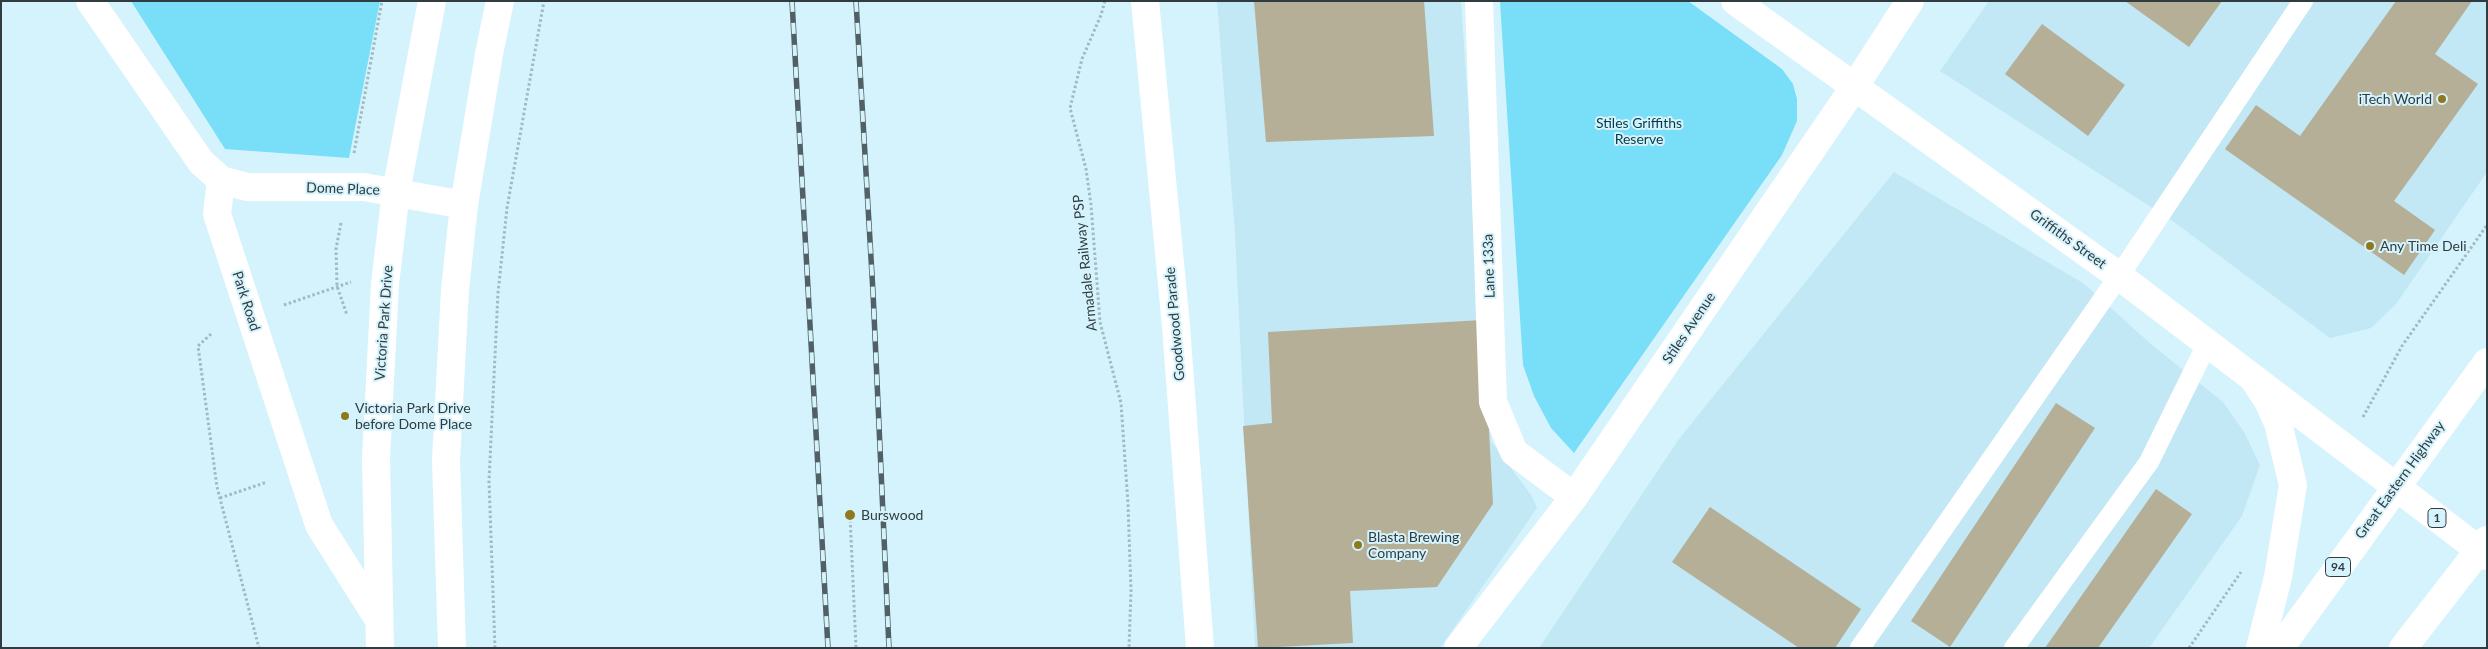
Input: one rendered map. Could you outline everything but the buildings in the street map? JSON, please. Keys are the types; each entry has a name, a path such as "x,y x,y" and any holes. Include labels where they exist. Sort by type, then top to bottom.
{"main road":[{"path":"90,1 201,162 221,180"},
{"name":"Victoria Park Drive","path":"380,648 376,458 385,284 396,192 432,1"},
{"path":"452,648 446,460 455,290 464,205 489,54 500,1"},
{"name":"Goodwood Parade","path":"1144,1 1176,326 1200,648"},
{"name":"Lane 133a","path":"1479,1 1493,402 1514,452 1574,497"},
{"name":"Griffiths Street","path":"1735,1 2119,276 2395,486"},
{"name":"Stiles Avenue","path":"1458,648 1574,497 1855,86 1910,1"},
{"name":"Dome Place","path":"221,180 247,187 364,187 464,205"},
{"name":"Park Road","path":"221,180 217,214 319,525 379,620"},
{"name":"Great Eastern Highway","path":"2280,648 2395,486 2487,362"},
{"path":"2253,378 2268,401 2278,423 2294,485 2278,577 2260,648"},
{"name":"1","path":"2395,486 2484,549"},
{"path":"2403,648 2484,549"}],"lane":[{"path":"1860,648 2119,276 2302,1"},
{"path":"2014,648 2149,462 2207,344"}],"path":[{"path":"349,322 337,286 336,249 382,1"},
{"path":"495,648 489,481 498,294 507,208 544,1"},
{"name":"Armadale Railway PSP","path":"1105,1 1102,15 1082,59 1070,108 1090,196 1100,322 1121,403 1128,504 1131,591 1130,648"},
{"path":"2402,346 2487,225"},
{"path":"283,305 355,281"},
{"path":"211,334 198,346 220,498 259,648"},
{"path":"220,498 302,471"},
{"path":"850,515 856,648"}],"shaded area":[{"path":"1217,1 1461,1 1491,441 1531,495 1537,508 1440,648 1255,648 1235,233"},
{"path":"1989,1 2487,1 2487,172 2396,304 2371,328 2330,338 2174,222 1940,71"},
{"path":"1894,172 2083,283 2152,345 2223,402 2244,432 2260,465 2242,516 2149,648 1539,648 1679,439"}],"green space":[{"path":"131,1 380,1 349,158 225,149"},
{"name":"Stiles Griffiths Reserve","path":"1500,1 1688,1 1782,69 1793,84 1797,99 1797,121 1782,155 1574,453 1551,428 1534,396 1523,365"}],"railway":[{"path":"792,1 828,648"},
{"path":"856,1 873,292 889,648"}],"place":[{"name":"iTech World","path":"2442,99"},
{"name":"Any Time Deli","path":"2370,246"},
{"name":"Victoria Park Drive before Dome Place","path":"345,416"},
{"name":"Burswood","path":"850,515"},
{"name":"Blasta Brewing Company","path":"1358,545"}]}
